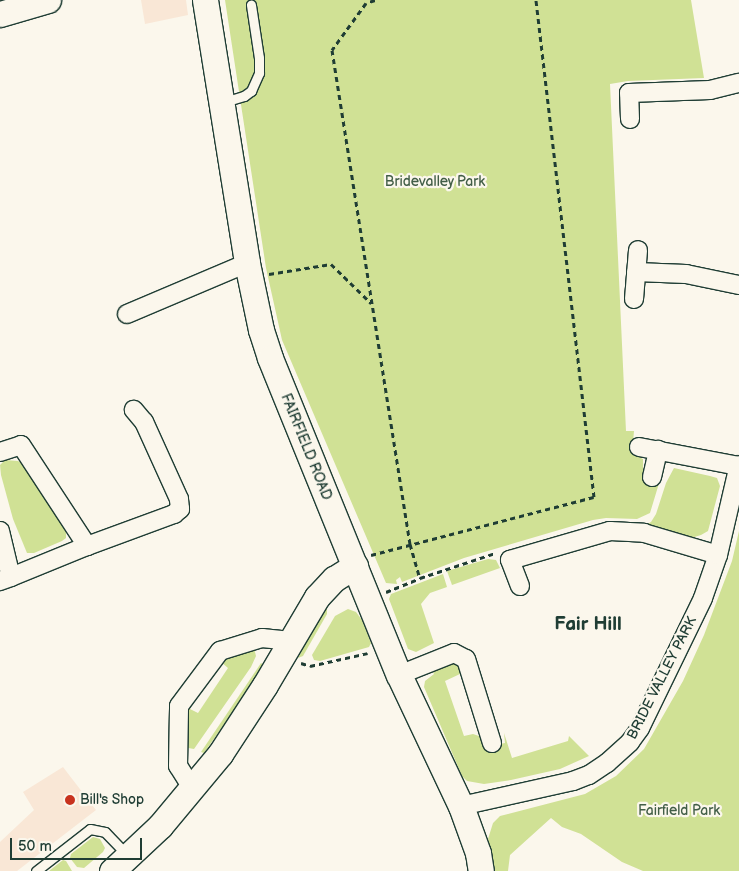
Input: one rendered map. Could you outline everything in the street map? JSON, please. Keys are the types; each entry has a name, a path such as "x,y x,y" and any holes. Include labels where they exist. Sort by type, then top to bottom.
{"street":[{"path":"0,14 48,0"},
{"name":"FAIRFIELD ROAD","path":"205,0 221,102 256,269 261,330 270,358 399,674 461,806 478,853 481,871"},
{"path":"630,119 629,94 710,90 739,83"},
{"path":"634,300 638,250"},
{"path":"127,314 256,269"},
{"path":"636,272 686,274 739,285"},
{"path":"0,531 6,579 87,546 174,514 180,509 178,499 144,422 134,410"},
{"path":"0,452 21,445 87,546"},
{"name":"BRIDE VALLEY PARK","path":"461,806 572,781 589,774 607,763 630,742 640,728 703,598 718,555 739,466 639,446"},
{"path":"652,477 658,450"},
{"path":"520,586 510,560 610,531 644,533 718,555"},
{"path":"120,864 160,826 220,754 317,597 353,562"},
{"path":"192,788 178,766 179,706 220,651 262,638 286,648"},
{"path":"399,674 454,653 466,659 492,743"}],"lane":[{"path":"221,102 244,96 251,91 259,73 259,58 251,5"},
{"path":"36,871 90,829 105,832 120,864"}],"path":[{"path":"375,0 366,3 332,50 410,544 420,578"},
{"path":"353,562 368,555 594,497 536,0"},
{"path":"256,269 331,264 371,304"},
{"path":"369,601 420,578 499,552 510,560"},
{"path":"286,648 310,666 376,651 387,644"}],"shaded area":[{"path":"141,0 186,0 188,15 145,24"},
{"path":"63,767 96,810 17,871 0,871 0,842 34,810 23,792"}],"green space":[{"name":"Bridevalley Park","path":"225,0 691,0 704,78 628,81 610,84 626,431 634,431 632,454 643,459 643,476 660,480 650,513 637,519 606,518 593,520 464,558 402,582 400,577 396,580 397,584 386,583 282,340 266,268"},
{"path":"5,460 18,461 27,467 66,532 66,538 62,541 34,553 27,553 13,519 1,475 0,465"},
{"path":"674,468 717,478 720,486 708,531 701,535 691,538 641,527 651,522 656,514 666,483"},
{"name":"Fairfield Park","path":"739,531 739,871 643,871 622,862 581,834 562,827 551,818 510,855 508,871 495,871 488,839 493,823 500,816 585,794 616,776 644,749 683,681 704,635 732,561"},
{"path":"488,559 496,560 500,568 452,585 447,571"},
{"path":"443,574 447,587 430,593 421,604 434,643 416,652 408,649 389,599 391,594"},
{"path":"327,608 327,614 303,656 298,658 324,609"},
{"path":"348,609 356,612 362,620 371,643 369,647 320,661 314,660 312,655 335,616"},
{"path":"254,648 256,656 251,667 194,749 183,747 186,707 198,713 228,668 221,662 221,659"},
{"path":"261,663 265,666 204,753 201,752"},
{"path":"449,663 461,666 460,674 445,681 464,736 473,734 479,736 484,747 505,743 504,733 512,758 568,741 569,736 589,756 560,769 511,780 484,784 467,781 462,776 424,687 425,681 434,674 432,670"},
{"path":"93,837 100,839 105,848 103,852 84,868 77,867 70,858 71,854"},
{"path":"63,860 66,861 72,871 49,871"}],"place":[{"name":"Bill's Shop","path":"70,800"}],"district":[{"name":"Fair Hill","path":"588,625"}]}
